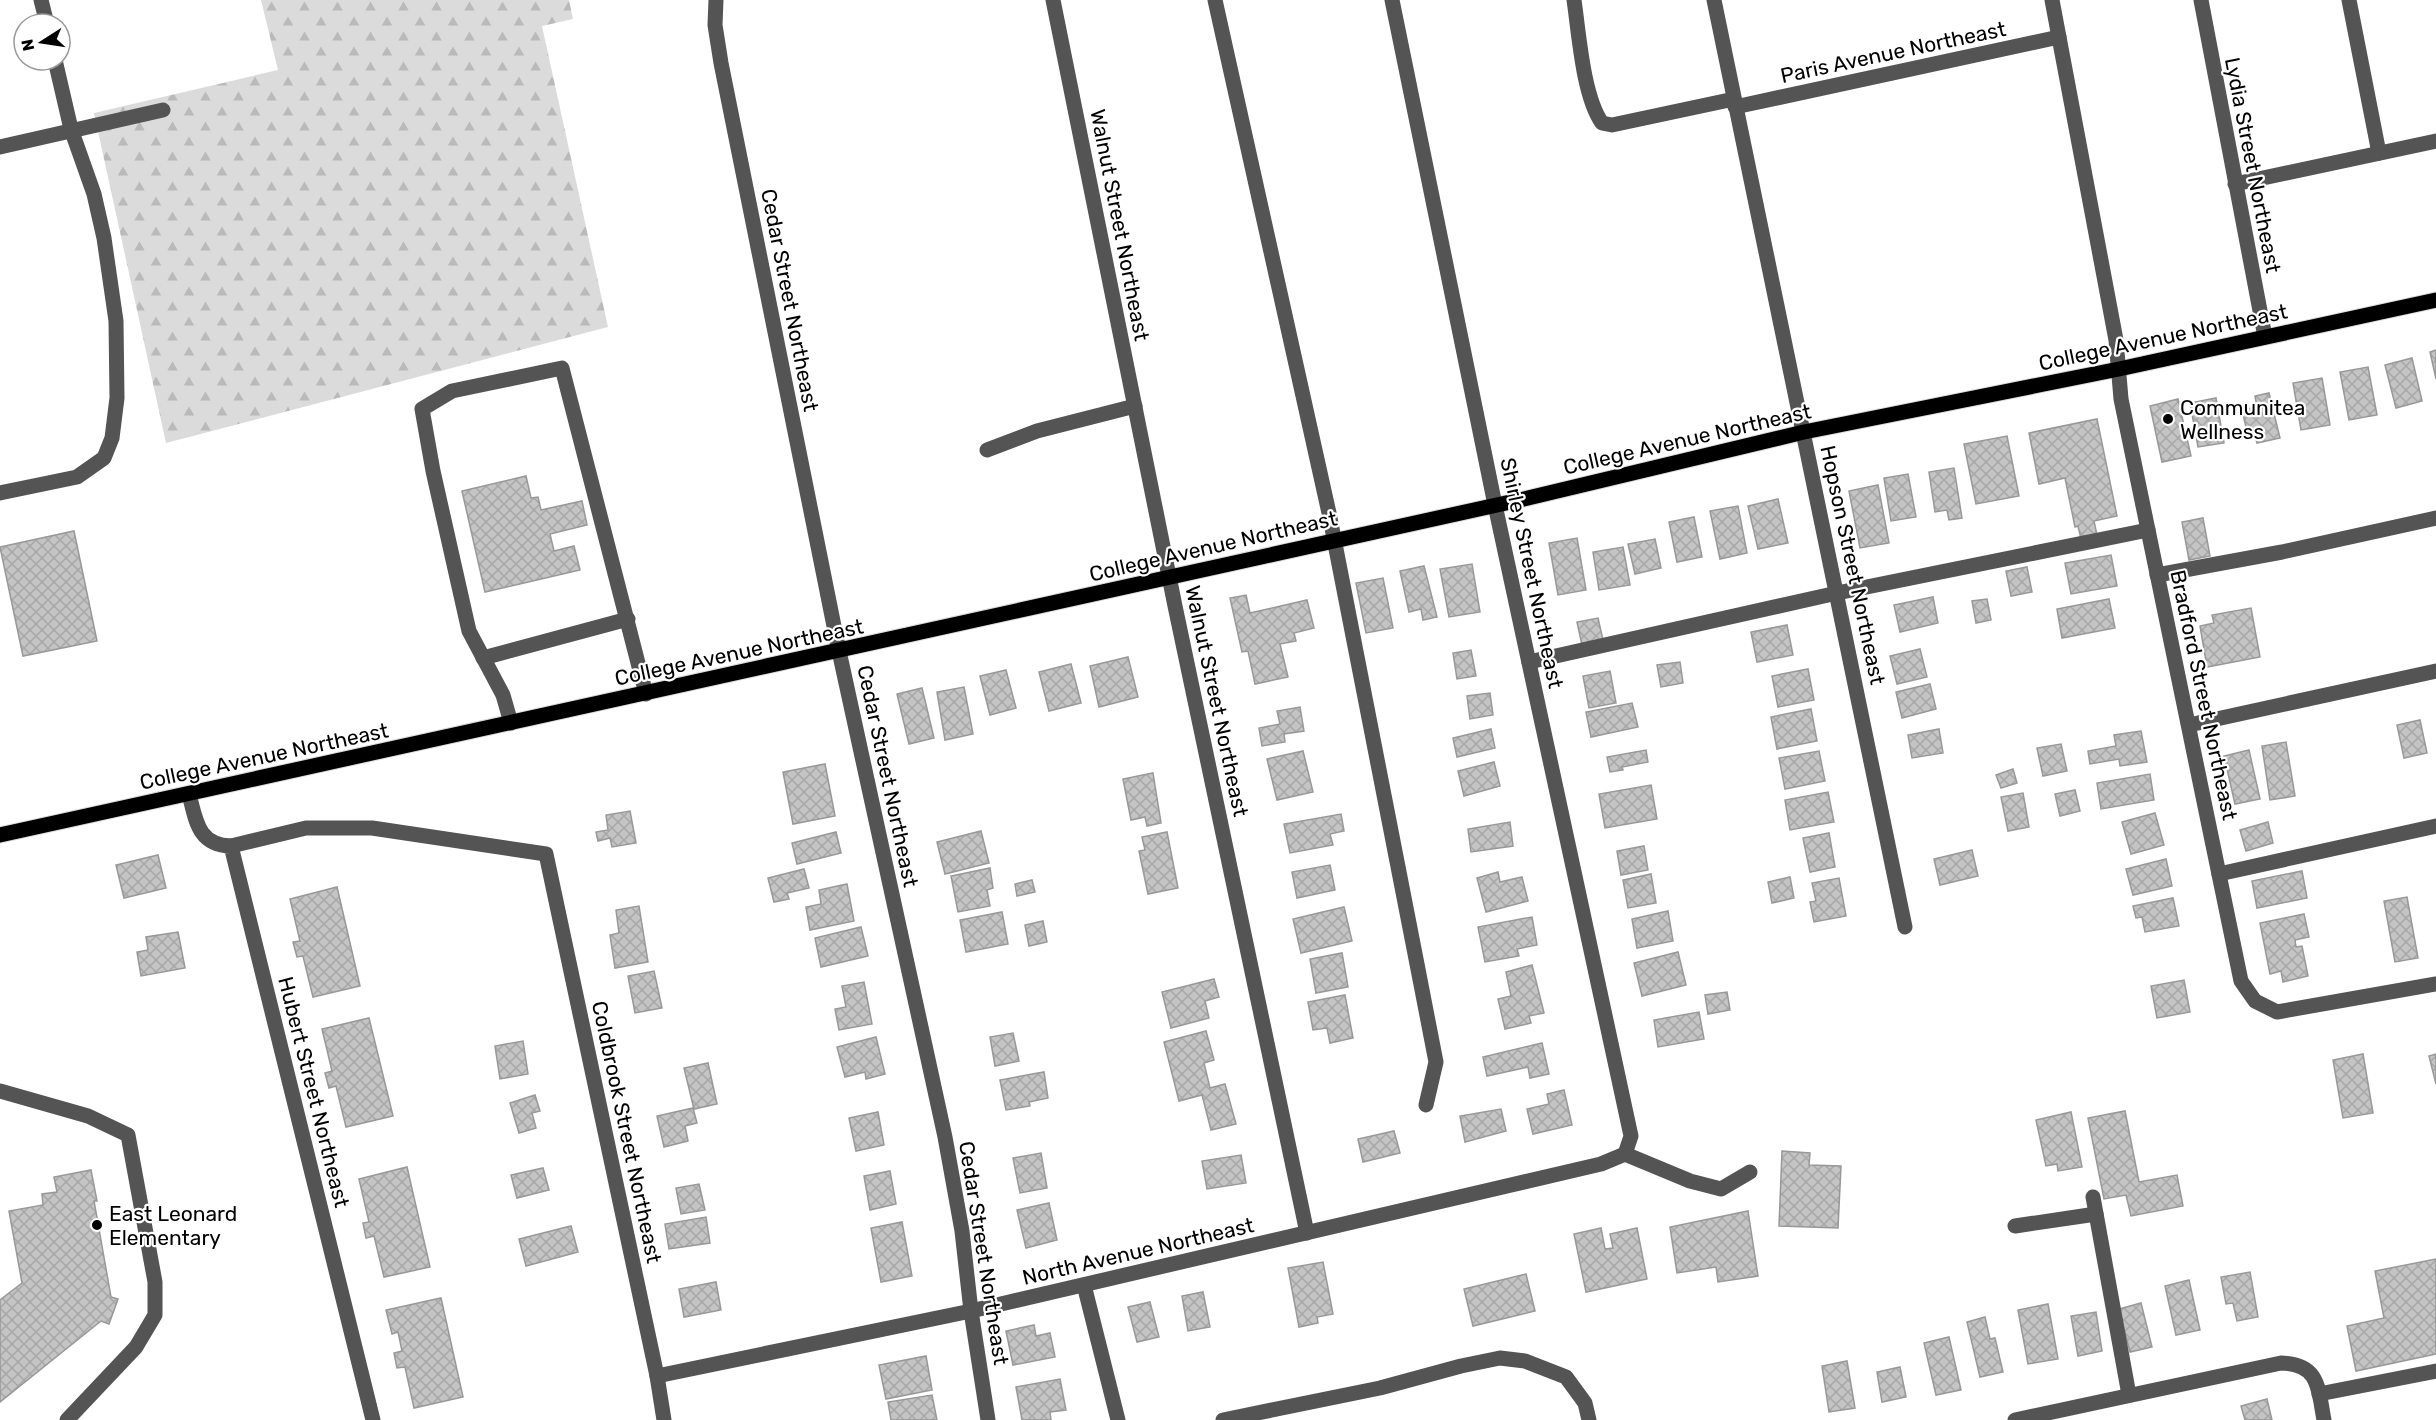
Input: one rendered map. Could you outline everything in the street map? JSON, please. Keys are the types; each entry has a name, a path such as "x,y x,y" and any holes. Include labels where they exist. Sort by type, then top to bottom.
{"main road":[{"name":"College Avenue Northeast","path":"0,835 1495,506 1804,432 2119,369 2436,300"}],"street":[{"name":"Cedar Street Northeast","path":"716,0 714,25 721,63 839,651 945,1137 962,1231 971,1311 988,1420"},
{"name":"Walnut Street Northeast","path":"1053,0 1169,578 1307,1233"},
{"path":"1215,0 1334,541 1436,1062 1426,1105"},
{"name":"Shirley Street Northeast","path":"1392,0 1495,506 1630,1136 1625,1154"},
{"name":"Paris Avenue Northeast","path":"1574,0 1582,58 1594,112 1602,123 1612,125 1734,103 2059,37"},
{"name":"Hopson Street Northeast","path":"1713,0 1905,927"},
{"name":"Bradford Street Northeast","path":"2052,0 2114,328 2121,399 2241,981 2255,1001 2277,1012 2436,984"},
{"name":"Lydia Street Northeast","path":"2201,0 2265,337"},
{"path":"2349,0 2379,153"},
{"path":"0,493 77,477 104,458 112,438 117,398 116,321 104,238 94,194 71,129 58,72"},
{"path":"0,147 71,129 163,110"},
{"path":"2235,184 2436,141"},
{"path":"511,723 502,694 469,631 433,471 422,409 452,392 562,368 646,694"},
{"path":"987,450 1036,430 1135,406"},
{"path":"2157,575 2282,552 2436,519"},
{"path":"1529,662 1837,593 2148,530"},
{"path":"483,658 628,619"},
{"path":"2189,725 2436,671"},
{"path":"189,794 196,822 202,834 210,842 231,846"},
{"path":"2219,874 2436,826"},
{"name":"Coldbrook Street Northeast","path":"231,846 306,828 372,828 546,854 657,1376 664,1420"},
{"name":"Hubert Street Northeast","path":"231,846 373,1420"},
{"path":"0,1091 88,1116 128,1135 155,1282 155,1316 136,1347 67,1420"},
{"path":"1625,1154 1689,1180 1721,1189 1749,1172"},
{"name":"North Avenue Northeast","path":"657,1376 971,1311 1601,1164 1625,1154"},
{"path":"2093,1197 2129,1395"},
{"path":"2015,1226 2096,1214"},
{"path":"1084,1285 1118,1420"},
{"path":"1223,1420 1380,1388 1461,1366 1500,1359 1525,1361 1566,1377 1585,1403 1589,1420"},
{"path":"2015,1420 2281,1363 2301,1366 2311,1372 2316,1382 2324,1420"},
{"path":"2319,1394 2436,1371"}],"green space":[{"path":"261,0 569,0 573,19 542,26 608,327 166,443 94,113 278,70"}],"building":[{"path":"2436,350 2436,379 2430,352"},
{"path":"2412,358 2422,401 2396,408 2385,365"},
{"path":"2368,367 2377,415 2349,420 2340,372"},
{"path":"2322,378 2330,425 2301,430 2293,383"},
{"path":"2269,393 2280,438 2257,443 2255,435 2248,436 2242,410 2257,407 2255,396"},
{"path":"2216,398 2224,443 2198,447 2190,403"},
{"name":"Communitea Wellness","path":"2178,399 2191,456 2162,462 2150,406"},
{"path":"2097,419 2117,516 2094,521 2097,535 2081,539 2078,526 2075,527 2065,478 2039,484 2029,433"},
{"path":"2007,436 2019,496 1976,504 1964,444"},
{"path":"1954,468 1962,518 1949,520 1947,510 1935,512 1929,472"},
{"path":"1908,474 1916,517 1891,521 1884,478"},
{"path":"526,476 531,498 538,497 541,510 582,501 587,525 550,534 554,551 574,546 580,570 485,592 462,491"},
{"path":"1878,485 1889,543 1860,548 1849,491"},
{"path":"1778,499 1788,543 1758,549 1748,506"},
{"path":"1738,506 1747,553 1720,559 1710,511"},
{"path":"1694,517 1702,557 1677,562 1669,522"},
{"path":"2203,518 2210,556 2189,560 2182,522"},
{"path":"74,531 97,641 23,656 0,547"},
{"path":"1577,538 1586,590 1558,595 1549,543"},
{"path":"1655,539 1661,568 1635,574 1628,544"},
{"path":"1623,547 1630,585 1599,590 1593,552"},
{"path":"2111,555 2117,586 2071,594 2065,563"},
{"path":"1472,564 1480,612 1449,617 1440,569"},
{"path":"1424,566 1437,617 1423,620 1421,609 1409,612 1400,571"},
{"path":"2027,567 2032,592 2011,596 2006,571"},
{"path":"1383,578 1393,628 1366,633 1356,583"},
{"path":"1246,595 1250,613 1307,600 1314,628 1294,633 1296,641 1280,644 1288,677 1255,684 1248,651 1242,652 1230,598"},
{"path":"1933,597 1938,623 1900,632 1894,605"},
{"path":"1987,599 1991,620 1976,623 1972,601"},
{"path":"2109,599 2115,628 2062,638 2057,609"},
{"path":"2251,608 2260,657 2207,667 2200,626 2214,623 2212,615"},
{"path":"1598,618 1603,640 1582,645 1577,622"},
{"path":"1787,625 1793,655 1757,662 1751,632"},
{"path":"1920,649 1927,677 1897,684 1890,656"},
{"path":"1471,650 1476,676 1457,679 1453,653"},
{"path":"1128,657 1138,697 1099,707 1090,666"},
{"path":"1680,662 1683,683 1661,687 1657,665"},
{"path":"1071,664 1081,703 1049,711 1039,672"},
{"path":"1808,669 1814,700 1778,707 1772,676"},
{"path":"1006,670 1016,708 990,715 980,676"},
{"path":"1610,671 1616,703 1589,708 1583,676"},
{"path":"1930,684 1936,709 1902,718 1896,692"},
{"path":"964,687 973,734 945,740 937,692"},
{"path":"922,688 934,738 909,744 897,694"},
{"path":"1490,693 1493,715 1470,719 1467,696"},
{"path":"1632,703 1638,727 1591,737 1586,712"},
{"path":"1300,707 1304,731 1284,734 1285,742 1262,746 1259,728 1280,724 1277,711"},
{"path":"1811,709 1817,741 1777,749 1771,717"},
{"path":"2420,720 2427,753 2404,758 2397,725"},
{"path":"1491,729 1495,748 1457,757 1453,738"},
{"path":"1939,729 1943,753 1912,758 1908,735"},
{"path":"2141,731 2147,762 2120,766 2119,759 2090,764 2088,751 2116,746 2114,735"},
{"path":"2286,742 2295,796 2270,800 2262,746"},
{"path":"2061,744 2067,771 2043,776 2037,748"},
{"path":"1646,750 1648,762 1610,772 1607,757"},
{"path":"2249,750 2260,799 2235,804 2224,756"},
{"path":"1303,751 1313,792 1277,800 1267,759"},
{"path":"1819,751 1825,781 1785,789 1779,758"},
{"path":"1494,762 1500,786 1464,796 1458,771"},
{"path":"825,764 835,816 793,824 783,772"},
{"path":"2013,769 2017,783 2001,788 1996,775"},
{"path":"1153,773 1161,823 1147,826 1145,817 1131,820 1123,779"},
{"path":"2150,774 2154,800 2101,809 2097,783"},
{"path":"1651,785 1657,819 1605,828 1599,794"},
{"path":"2075,790 2080,811 2060,816 2055,794"},
{"path":"1828,792 1834,822 1790,830 1785,800"},
{"path":"2023,793 2029,827 2008,831 2001,797"},
{"path":"630,811 636,843 612,847 610,838 598,841 596,832 608,830 606,815"},
{"path":"2155,813 2164,845 2131,854 2122,822"},
{"path":"1341,814 1344,831 1330,834 1333,845 1290,853 1284,824"},
{"path":"1510,822 1513,846 1471,852 1468,829"},
{"path":"2268,822 2273,843 2246,851 2240,830"},
{"path":"981,831 989,863 945,874 937,842"},
{"path":"836,832 841,853 797,864 792,843"},
{"path":"1167,832 1178,888 1148,894 1139,851 1145,850 1142,837"},
{"path":"1829,833 1835,867 1810,872 1803,838"},
{"path":"1644,846 1648,870 1621,875 1617,851"},
{"path":"1972,850 1978,876 1940,885 1934,859"},
{"path":"158,855 166,888 124,898 116,865"},
{"path":"2166,859 2172,886 2133,895 2126,869"},
{"path":"1330,865 1335,890 1297,898 1292,872"},
{"path":"990,868 993,888 987,890 990,906 958,912 951,876"},
{"path":"804,869 809,888 787,893 789,899 774,902 768,878"},
{"path":"2302,871 2307,898 2257,908 2252,881"},
{"path":"1498,872 1500,882 1522,877 1528,901 1486,912 1477,878"},
{"path":"1651,874 1656,903 1628,908 1623,880"},
{"path":"1790,877 1794,898 1772,903 1768,882"},
{"path":"1839,878 1846,916 1814,922 1810,902 1816,901 1812,883"},
{"path":"1032,880 1035,892 1017,896 1015,884"},
{"path":"847,884 854,921 810,930 806,907 821,904 819,890"},
{"path":"337,887 360,986 313,997 303,956 297,957 293,942 300,941 290,899"},
{"path":"2407,897 2418,958 2395,962 2384,901"},
{"path":"2173,898 2179,926 2145,932 2142,917 2136,918 2133,906"},
{"path":"639,906 648,962 615,968 610,935 619,933 616,910"},
{"path":"1344,907 1352,941 1301,953 1293,919"},
{"path":"1668,911 1673,941 1637,948 1632,919"},
{"path":"1002,912 1008,944 966,952 960,920"},
{"path":"2304,914 2309,937 2295,940 2296,947 2302,946 2308,976 2283,982 2281,971 2270,974 2260,923"},
{"path":"1532,917 1537,945 1517,949 1519,956 1485,962 1478,927"},
{"path":"1043,921 1047,942 1029,946 1025,925"},
{"path":"861,927 868,956 821,967 815,938"},
{"path":"178,932 185,968 141,976 137,952 148,950 146,937"},
{"path":"1678,952 1686,985 1642,996 1634,963"},
{"path":"1342,953 1348,987 1316,993 1310,959"},
{"path":"1532,965 1544,1013 1529,1016 1531,1023 1505,1029 1498,999 1511,996 1506,972"},
{"path":"654,971 662,1008 635,1013 628,976"},
{"path":"1214,979 1219,997 1205,1001 1209,1018 1171,1028 1162,992"},
{"path":"2184,980 2190,1012 2157,1018 2151,986"},
{"path":"864,982 872,1024 839,1030 835,1009 846,1007 842,986"},
{"path":"1727,992 1730,1010 1708,1014 1705,995"},
{"path":"1345,995 1353,1038 1330,1043 1327,1028 1313,1030 1308,1002"},
{"path":"1699,1012 1704,1039 1658,1047 1654,1020"},
{"path":"369,1018 393,1116 346,1127 336,1086 329,1088 325,1073 332,1071 322,1029"},
{"path":"1206,1031 1214,1060 1204,1063 1210,1088 1225,1084 1236,1124 1211,1130 1202,1095 1179,1101 1164,1042"},
{"path":"1013,1033 1019,1061 995,1066 990,1037"},
{"path":"876,1037 885,1074 866,1079 865,1072 845,1077 837,1047"},
{"path":"523,1041 528,1074 500,1079 495,1046"},
{"path":"1542,1043 1549,1074 1530,1078 1528,1067 1487,1076 1483,1057"},
{"path":"2363,1054 2373,1113 2343,1118 2333,1060"},
{"path":"2436,1054 2436,1084 2429,1056"},
{"path":"708,1063 717,1104 694,1109 684,1068"},
{"path":"1044,1072 1048,1098 1029,1102 1030,1106 1006,1110 1000,1080"},
{"path":"1564,1090 1572,1125 1533,1134 1527,1109 1549,1104 1547,1094"},
{"path":"535,1095 540,1111 532,1113 536,1128 519,1133 510,1103"},
{"path":"693,1108 697,1123 685,1126 688,1141 664,1147 657,1116"},
{"path":"1501,1109 1506,1131 1465,1142 1460,1116"},
{"path":"2125,1111 2139,1182 2177,1175 2183,1206 2131,1216 2126,1195 2104,1199 2088,1118"},
{"path":"878,1112 884,1145 856,1151 849,1118"},
{"path":"2071,1112 2082,1167 2058,1171 2057,1164 2046,1166 2036,1120"},
{"path":"1394,1131 1400,1153 1363,1162 1358,1139"},
{"path":"1782,1151 1810,1153 1809,1165 1841,1166 1838,1228 1779,1226"},
{"path":"1041,1153 1047,1188 1020,1193 1013,1158"},
{"path":"1241,1155 1246,1183 1207,1189 1202,1161"},
{"path":"407,1167 430,1267 384,1277 374,1236 366,1238 363,1223 369,1222 359,1179"},
{"path":"543,1168 549,1190 517,1198 511,1175"},
{"path":"91,1170 97,1201 94,1201 111,1297 118,1299 109,1324 101,1321 0,1402 0,1300 22,1283 9,1211 43,1205 42,1194 57,1192 54,1177"},
{"path":"890,1171 896,1204 870,1210 864,1176"},
{"path":"699,1184 705,1210 681,1214 676,1188"},
{"path":"1049,1203 1057,1240 1026,1248 1017,1210"},
{"path":"1748,1211 1758,1276 1718,1282 1716,1267 1677,1273 1670,1227"},
{"path":"706,1217 710,1243 669,1249 665,1224"},
{"path":"902,1222 912,1276 881,1282 871,1228"},
{"path":"571,1226 578,1252 526,1266 519,1239"},
{"path":"1601,1228 1605,1249 1613,1248 1610,1234 1637,1228 1647,1279 1586,1292 1574,1234"},
{"path":"2436,1259 2436,1354 2356,1371 2347,1326 2384,1318 2375,1271"},
{"path":"1323,1262 1333,1314 1317,1317 1318,1323 1299,1327 1288,1268"},
{"path":"2250,1272 2258,1317 2237,1321 2233,1303 2226,1304 2221,1277"},
{"path":"1526,1274 1535,1311 1473,1326 1464,1289"},
{"path":"2189,1280 2200,1330 2176,1335 2165,1286"},
{"path":"716,1282 721,1310 684,1317 679,1289"},
{"path":"1203,1292 1210,1327 1188,1331 1182,1296"},
{"path":"441,1298 463,1397 414,1408 405,1367 397,1368 394,1353 402,1351 398,1332 392,1334 386,1310"},
{"path":"1150,1302 1159,1337 1137,1342 1128,1307"},
{"path":"2141,1303 2152,1347 2130,1352 2119,1309"},
{"path":"2048,1304 2058,1359 2028,1364 2018,1310"},
{"path":"2096,1312 2102,1351 2078,1356 2071,1316"},
{"path":"1985,1317 1990,1339 1995,1338 2003,1372 1980,1377 1967,1322"},
{"path":"1034,1325 1036,1336 1050,1333 1055,1357 1013,1365 1006,1331"},
{"path":"1949,1337 1961,1390 1936,1395 1924,1343"},
{"path":"926,1356 932,1390 886,1399 879,1365"},
{"path":"1847,1361 1855,1408 1829,1412 1822,1366"},
{"path":"1900,1367 1906,1397 1882,1402 1877,1372"},
{"path":"1060,1379 1066,1410 1050,1412 1051,1420 1022,1420 1016,1387"},
{"path":"932,1395 937,1420 891,1420 888,1402"},
{"path":"2267,1399 2272,1420 2245,1420 2241,1406"}],"place":[{"name":"Communitea Wellness","path":"2168,419"},
{"name":"East Leonard Elementary","path":"97,1225"}]}
